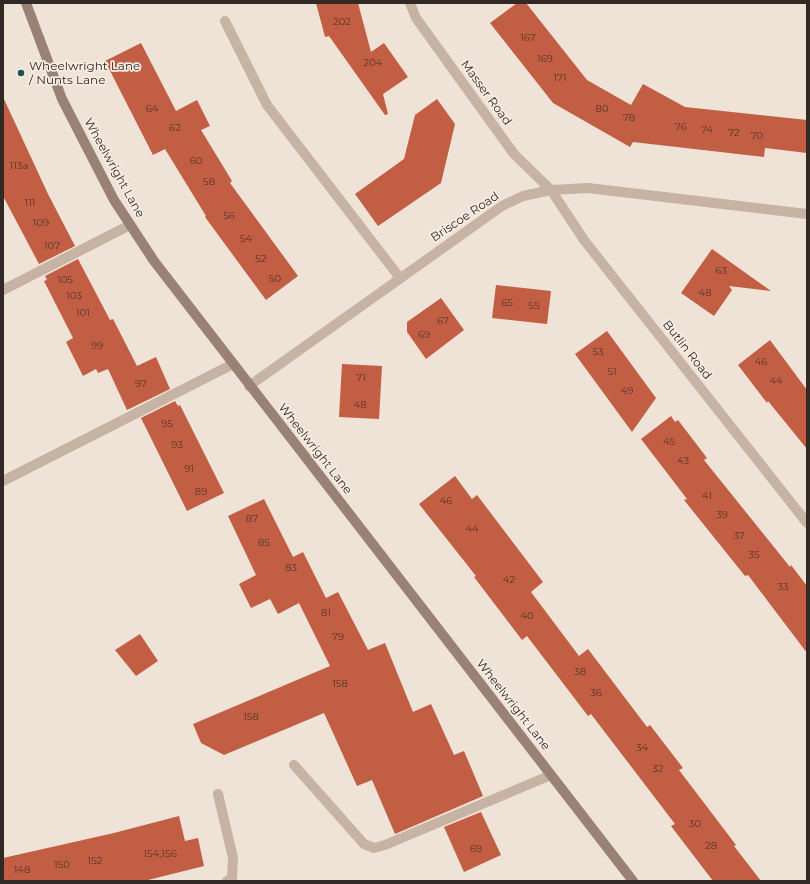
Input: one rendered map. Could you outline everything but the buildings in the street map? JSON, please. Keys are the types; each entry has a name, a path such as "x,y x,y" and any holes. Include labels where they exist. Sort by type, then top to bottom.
{"street":[{"name":"Wheelwright Lane","path":"26,3 62,99 114,200 154,261 249,386 633,881"},
{"name":"Masser Road","path":"410,3 416,18 514,154 551,190"},
{"path":"225,21 267,105 400,278"},
{"name":"Briscoe Road","path":"249,386 502,206 523,196 551,190 588,188 807,214"},
{"name":"Butlin Road","path":"551,190 584,240 807,523"},
{"path":"3,290 130,225"},
{"path":"3,481 233,364"},
{"path":"294,765 364,844 374,848 385,845 551,775"},
{"path":"218,794 233,858 232,878 227,881"}],"place":[{"name":"Wheelwright Lane / Nunts Lane","path":"21,73"}]}
